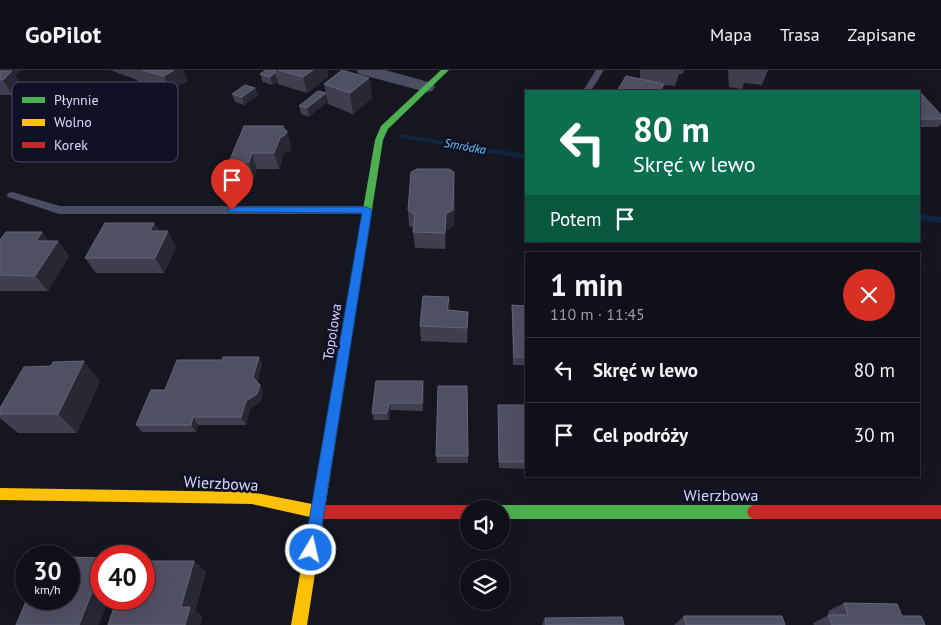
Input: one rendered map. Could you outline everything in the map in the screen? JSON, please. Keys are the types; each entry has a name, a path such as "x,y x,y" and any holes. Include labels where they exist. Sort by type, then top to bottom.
{"street":[{"path":"365,70 426,87"},
{"name":"Topolowa","path":"299,625 379,140 384,128 445,70"},
{"name":"Wierzbowa","path":"0,494 252,498 317,512 460,512"},
{"name":"Wierzbowa","path":"510,512 941,512"}],"lane":[{"path":"588,90 600,70"},
{"path":"12,195 59,210 367,210"}],"building":[{"path":"142,70 174,70 164,76"},
{"path":"266,70 275,70 275,73 270,77 260,74"},
{"path":"278,70 313,70 303,77"},
{"path":"342,70 369,78 350,93 324,84"},
{"path":"0,71 12,71 3,80 0,80"},
{"path":"626,76 664,84 661,90 618,90"},
{"path":"245,85 255,88 242,97 232,94"},
{"path":"318,91 326,93 307,108 299,106"},
{"path":"920,93 941,115 941,119 920,119"},
{"path":"244,126 284,126 283,128 287,131 280,138 274,153 252,153 249,162 229,162"},
{"path":"417,169 449,169 454,172 453,210 446,214 445,233 413,232 415,214 408,210 411,172"},
{"path":"105,223 154,223 150,231 168,231 155,258 85,258"},
{"path":"6,232 42,232 36,241 58,241 35,276 0,275 0,240"},
{"path":"423,296 449,297 447,310 468,312 467,328 420,326"},
{"path":"512,305 525,306 525,357 514,357"},
{"path":"223,357 259,357 253,377 260,385 257,394 246,401 241,417 193,417 191,425 136,425 151,390 165,390 177,360 222,360"},
{"path":"84,361 58,414 0,414 0,408 24,367 51,366 53,362"},
{"path":"376,381 423,381 422,403 389,403 387,413 372,413"},
{"path":"438,386 467,386 468,456 436,456"},
{"path":"498,405 525,405 525,462 499,462"},
{"path":"80,557 90,558 90,597 79,625 16,625 22,610 80,610"},
{"path":"155,561 194,561 181,607 190,607 185,625 108,625 113,610 155,610"},
{"path":"844,603 897,604 902,616 921,616 925,625 832,625 828,615 848,615"},
{"path":"684,616 782,616 785,625 686,625"},
{"path":"622,617 624,625 546,625 545,618"}],"waterway":[{"name":"Smródka","path":"403,136 525,157"},
{"name":"Smródka","path":"920,217 941,220"}],"traffic: fast":[{"path":"334,412 379,140 384,128 445,70"},
{"path":"510,512 754,512"}],"traffic: slow":[{"path":"299,625 334,412"},
{"path":"0,494 252,498 317,512"}],"traffic: jam":[{"path":"317,512 460,512"},
{"path":"754,512 941,512"}],"route":[{"path":"232,210 367,210 311,550"}]}
